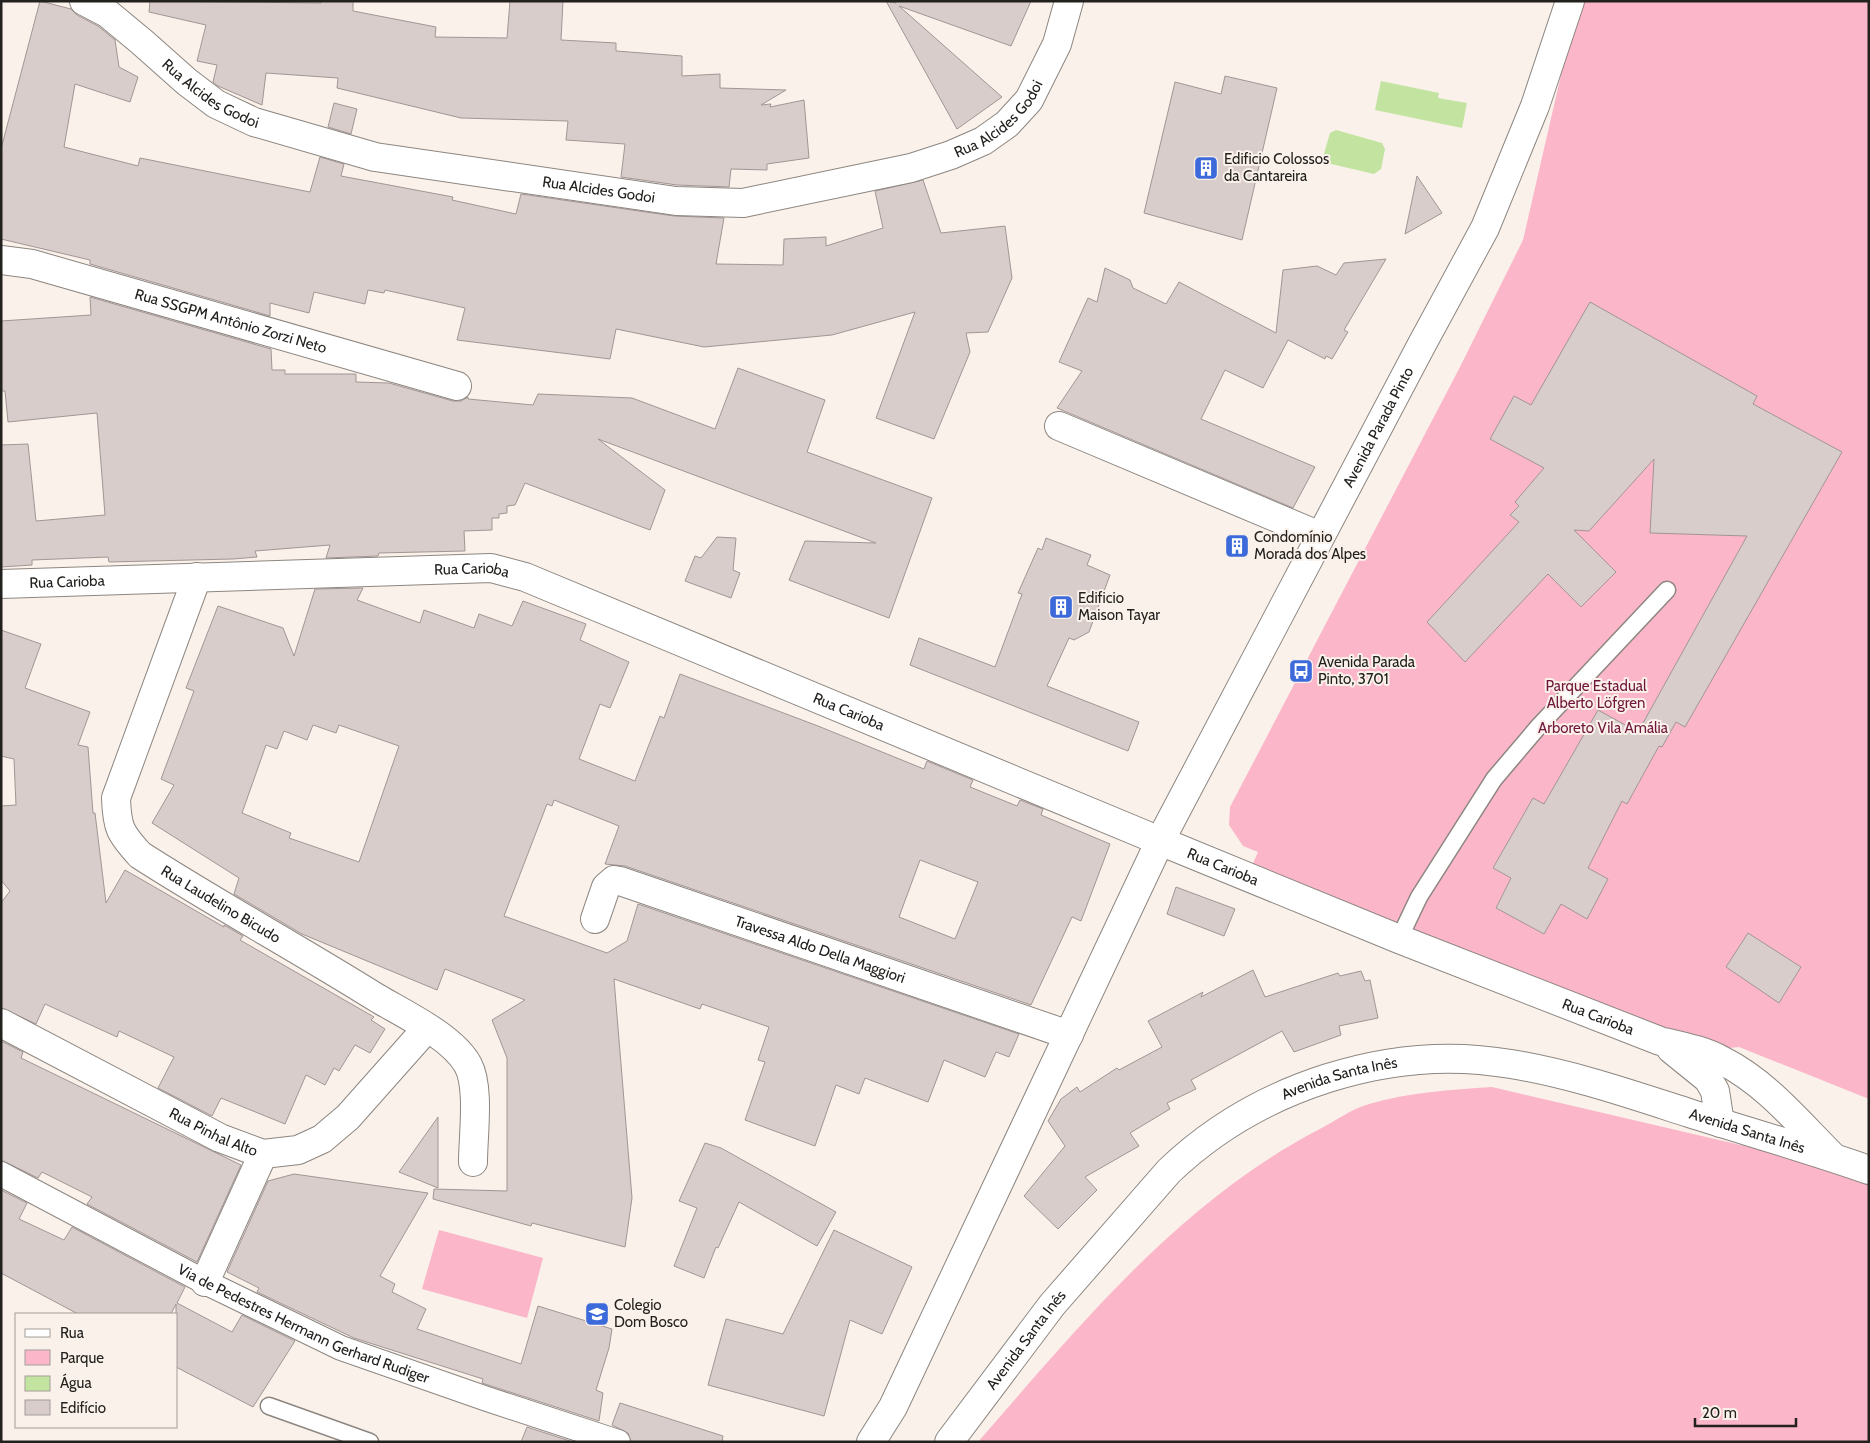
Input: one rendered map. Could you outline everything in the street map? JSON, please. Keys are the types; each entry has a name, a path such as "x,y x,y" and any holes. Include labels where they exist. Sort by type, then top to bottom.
{"street":[{"name":"Rua Alcides Godoi","path":"84,1 107,13 187,82 216,104 254,122 375,157 676,201 743,203 911,168 951,155 983,141 1007,124 1029,100 1058,44 1069,1"},
{"name":"Avenida Parada Pinto","path":"1160,841 1320,536 1485,228 1535,106 1570,1"},
{"name":"Rua SSGPM Antônio Zorzi Neto","path":"1,260 32,264 457,386"},
{"path":"1058,426 1320,536"},
{"name":"Rua Carioba","path":"1,584 473,568 491,568 525,577 1399,939 1660,1041 1701,1051 1723,1060 1771,1096 1833,1157"},
{"name":"Rua Laudelino Bicudo","path":"197,577 116,798 116,822 125,838 140,855 168,874 427,1028 457,1050 469,1065 474,1084 472,1162"},
{"path":"871,1442 893,1407 1160,841"},
{"name":"Travessa Aldo Della Maggiori","path":"595,919 606,887 614,880 620,881 1069,1034"},
{"name":"Rua Pinhal Alto","path":"1,1023 220,1138 263,1154 298,1150 322,1140 348,1117 427,1028"},
{"name":"Rua Carioba","path":"1660,1041 1708,1079 1715,1091 1720,1123"},
{"name":"Avenida Santa Inês","path":"949,1442 1052,1305 1188,1152 1252,1110 1298,1089 1364,1068 1408,1060 1445,1059 1508,1063 1568,1075 1833,1157 1869,1170"},
{"path":"206,1282 263,1154"},
{"name":"Via de Pedestres Hermann Gerhard Rudiger","path":"1,1174 206,1282 341,1348 487,1400 618,1442"}],"lane":[{"path":"1399,939 1419,897 1494,779 1539,726 1667,590"},
{"path":"269,1406 370,1442"}],"green space":[{"name":"Parque Estadual Alberto Löfgren","path":"1578,1 1869,1 1869,1099 1739,1047 1701,1051 1247,877 1258,852 1243,846 1229,825 1230,807 1460,367 1523,240"},
{"path":"1492,1087 1783,1155 1869,1182 1869,1442 978,1442 1054,1354 1134,1270 1176,1230 1221,1193 1268,1159 1362,1106 1414,1094"},
{"path":"439,1230 543,1258 527,1318 422,1289"}],"water":[{"path":"1381,81 1439,93 1438,98 1467,103 1462,128 1375,110"},
{"path":"1336,130 1382,143 1385,149 1381,169 1374,174 1327,163 1323,157 1330,133"}],"building":[{"path":"40,1 71,9 77,15 98,26 115,40 119,67 138,77 130,102 75,84 64,147 138,166 140,158 310,192 320,157 344,164 341,176 453,197 452,200 516,214 521,194 674,216 724,218 716,264 783,265 784,239 826,237 826,246 883,228 875,191 923,180 941,233 1005,226 1012,278 988,332 966,333 970,352 934,439 876,418 915,312 832,335 704,347 616,329 610,359 457,340 465,308 385,290 384,293 368,290 365,304 314,292 309,313 270,303 270,316 90,264 90,260 1,239 1,149"},
{"path":"150,1 321,3 321,1 353,1 353,11 436,27 435,37 507,38 510,1 563,1 561,40 616,43 616,51 682,56 682,76 720,74 720,88 786,90 761,105 771,104 770,107 804,100 809,158 767,164 767,170 731,169 729,187 677,185 621,177 625,144 566,140 568,121 461,118 337,88 338,78 266,73 262,105 218,86 213,82 217,65 197,61 206,25 149,12"},
{"path":"886,1 896,3 896,1 1031,1 1011,46 899,6 1002,97 957,129"},
{"path":"1225,76 1277,88 1242,240 1144,213 1175,82 1221,94"},
{"path":"334,103 357,109 351,134 328,127"},
{"path":"1417,176 1442,213 1405,234"},
{"path":"1386,259 1344,330 1348,332 1332,359 1326,356 1325,359 1288,340 1263,388 1225,370 1201,419 1315,467 1293,508 1057,408 1082,371 1059,362 1088,298 1097,302 1105,268 1130,280 1133,288 1166,304 1179,282 1276,333 1283,270 1317,266 1336,275 1344,263"},
{"path":"90,297 271,349 272,370 285,370 285,374 356,374 356,382 389,383 453,401 461,401 468,397 468,399 533,405 538,394 632,398 715,429 738,368 825,400 807,452 932,498 889,618 789,580 805,541 876,543 598,439 665,490 650,530 525,483 515,505 507,506 507,513 499,514 499,518 492,518 492,530 464,531 465,551 379,553 378,556 326,558 330,545 255,551 257,557 233,559 109,562 108,557 32,560 32,565 1,567 1,445 28,444 36,521 105,515 97,413 8,422 5,391 1,391 1,321 91,315"},
{"path":"1590,302 1757,396 1753,404 1842,452 1685,727 1676,722 1662,747 1659,746 1627,804 1622,801 1588,868 1608,879 1587,919 1561,904 1544,934 1496,908 1511,878 1493,868 1533,798 1544,804 1598,710 1638,732 1747,536 1650,533 1654,459 1589,531 1574,530 1616,572 1581,607 1548,574 1465,662 1427,622 1519,522 1510,515 1519,506 1515,502 1544,468 1490,439 1514,396 1531,405"},
{"path":"717,537 736,538 733,570 740,573 731,598 685,581 695,556 701,558"},
{"path":"1046,538 1091,555 1087,565 1110,575 1089,632 1074,640 1069,638 1047,686 1139,722 1128,751 910,665 919,638 995,667 1022,594 1018,593 1038,548 1042,550"},
{"path":"363,588 357,600 420,623 424,610 474,628 479,614 512,626 523,601 586,624 580,640 629,662 610,708 600,704 579,759 635,781 660,716 664,718 680,674 818,726 924,769 927,761 973,780 970,787 1017,806 1020,800 1043,809 1041,815 1110,844 1081,921 1072,917 1031,1005 625,866 605,864 619,826 554,800 552,806 547,804 504,916 607,953 627,941 638,904 1019,1034 1009,1057 996,1052 985,1077 944,1060 928,1102 865,1078 859,1094 836,1085 815,1146 745,1120 765,1062 758,1060 769,1027 702,1004 700,1009 614,979 632,1198 625,1247 532,1223 531,1226 433,1199 434,1189 507,1191 507,1058 492,1020 525,1000 445,969 437,990 302,934 234,894 239,878 152,823 174,785 161,779 194,691 186,688 218,606 283,628 294,656 315,589","holes":["313,725 336,733 339,725 399,746 359,862 289,838 291,833 242,813 266,745 277,749 284,731 307,740","920,860 978,882 955,939 899,917"]},
{"path":"1,630 41,644 25,688 90,712 78,745 88,747 93,813 95,813 106,903 125,870 243,936 240,940 374,1017 371,1020 385,1029 370,1053 355,1045 339,1071 334,1068 325,1085 306,1075 285,1124 221,1098 212,1116 158,1088 174,1057 119,1031 117,1037 45,1004 36,1024 1,1008 1,903 10,891 1,880 1,806 16,805 14,759 1,756"},
{"path":"1176,887 1235,909 1224,936 1167,914"},
{"path":"1748,933 1801,967 1779,1003 1726,967"},
{"path":"1253,970 1265,997 1338,973 1340,976 1361,971 1365,981 1370,980 1378,1018 1339,1026 1341,1035 1294,1052 1282,1031 1191,1080 1196,1089 1167,1103 1170,1109 1130,1133 1139,1146 1085,1177 1097,1190 1058,1229 1024,1196 1065,1146 1048,1121 1061,1099 1077,1087 1080,1092 1117,1068 1119,1070 1162,1047 1148,1021 1203,992 1201,997"},
{"path":"1,1041 23,1052 21,1058 241,1165 197,1262 87,1204 92,1197 42,1172 38,1178 1,1160"},
{"path":"438,1117 438,1188 399,1172"},
{"path":"705,1143 721,1148 836,1212 817,1246 739,1202 718,1248 716,1247 704,1278 674,1266 697,1208 679,1201"},
{"path":"294,1174 428,1193 380,1276 395,1284 392,1292 426,1309 417,1329 521,1364 538,1306 612,1329 609,1348 596,1390 603,1393 599,1421 482,1383 483,1379 354,1338 257,1292 259,1288 227,1272 268,1181"},
{"path":"1,1190 27,1203 19,1219 64,1240 72,1227 185,1287 177,1303 232,1332 242,1315 295,1341 253,1407 178,1368 178,1313 176,1313 176,1304 172,1313 76,1313 1,1273"},
{"path":"834,1230 912,1267 882,1334 850,1320 824,1416 708,1385 726,1319 783,1334"},
{"path":"620,1403 723,1436 722,1442 631,1442 628,1433 612,1425"},
{"path":"527,1427 573,1442 521,1442"}],"place":[{"name":"Edificio Colossos da Cantareira","path":"1206,168"},
{"name":"Condomínio Morada dos Alpes","path":"1237,546"},
{"name":"Edificio Maison Tayar","path":"1061,607"},
{"name":"Avenida Parada Pinto, 3701","path":"1301,671"},
{"name":"Colegio Dom Bosco","path":"597,1314"}],"park label":[{"name":"Arboreto Vila Amália","path":"1603,728"}]}
